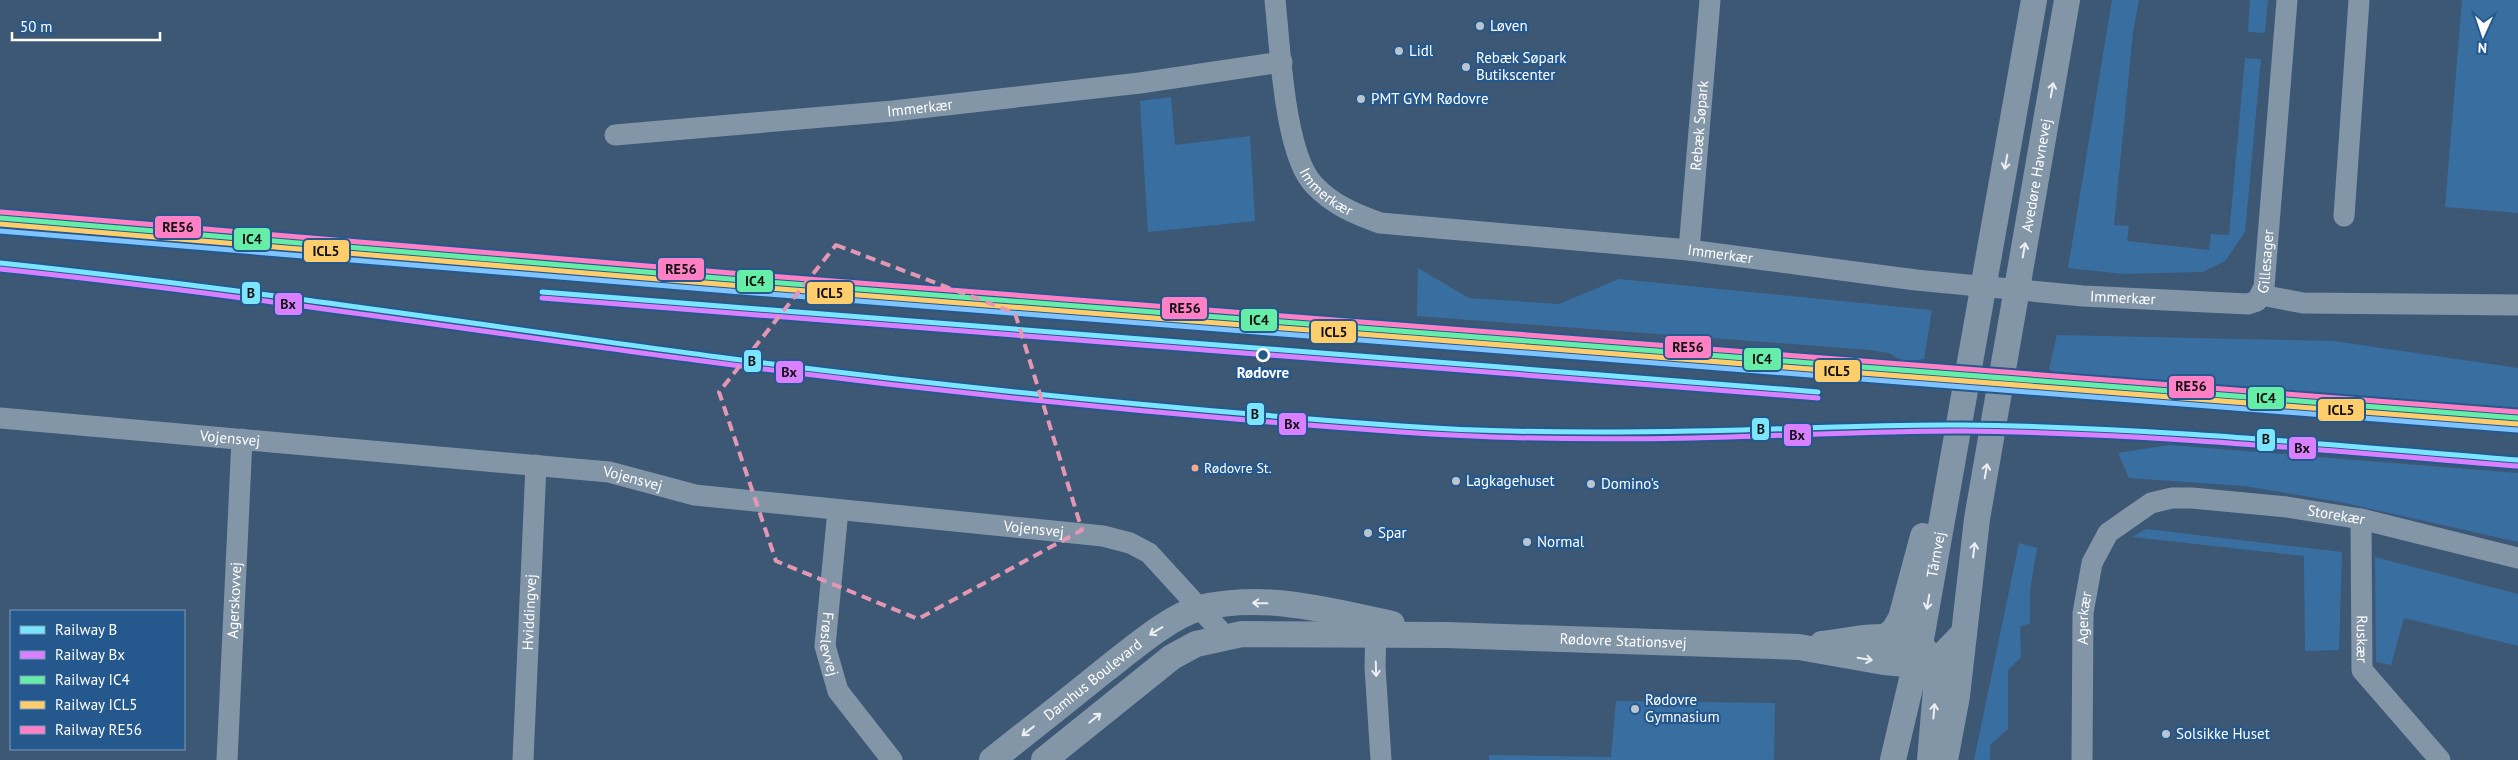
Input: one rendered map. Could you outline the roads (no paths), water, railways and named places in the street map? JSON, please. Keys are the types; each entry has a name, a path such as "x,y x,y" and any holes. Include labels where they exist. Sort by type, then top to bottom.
{"street":[{"name":"Immerkær","path":"1275,0 1291,135 1300,163 1313,184 1326,196 1356,215 1387,224 1689,250 1916,280 2083,296 2248,304 2256,301 2261,295"},
{"name":"Rebæk Søpark","path":"1689,250 1710,0"},
{"path":"1930,760 1937,677 1924,658 1888,635 1898,624 1907,601 1922,545 1940,444 1973,347 2034,0"},
{"name":"Avedøre Havnevej","path":"1964,633 1977,519 2067,0"},
{"name":"Gillesager","path":"2287,0 2264,287 2261,295 2303,303 2518,305"},
{"path":"2344,216 2360,0"},
{"name":"Immerkær","path":"615,135 893,112 1140,83 1282,62"},
{"name":"Tårnvej","path":"1892,760 1924,658 1973,347"},
{"name":"Vojensvej","path":"0,418 609,472 695,495 1103,536 1130,543 1149,553 1225,636"},
{"name":"Agerskovvej","path":"227,760 242,439"},
{"name":"Hviddingvej","path":"523,760 536,465"},
{"name":"Storekær","path":"2151,503 2172,498 2192,498 2286,506 2361,519 2518,558"},
{"name":"Agerkær","path":"2082,760 2083,613 2092,563 2108,533 2151,503"},
{"name":"Frøslevvej","path":"838,510 825,646 838,691 892,760"},
{"name":"Ruskær","path":"2361,519 2362,670 2440,760"},
{"name":"Rødovre Stationsvej","path":"1199,608 1229,603 1265,602 1309,607 1376,627"},
{"name":"Damhus Boulevard","path":"992,760 1153,632 1199,608"},
{"path":"1376,627 1375,666 1381,760"},
{"name":"Rødovre Stationsvej","path":"1225,636 1376,627 1447,635 1661,644 1799,647 1884,662 1924,658"},
{"path":"1924,658 1964,633"},
{"path":"1945,760 1957,696 1964,633"},
{"name":"Rødovre Stationsvej","path":"1799,647 1888,635"},
{"name":"Damhus Boulevard","path":"1044,760 1172,657 1196,644 1225,636"}],"rail line":[{"name":"RE56","path":"1,212 731,273 2518,412"},
{"name":"IC4","path":"0,218 730,279 2518,418"},
{"name":"ICL5","path":"0,224 730,285 2518,424"},
{"name":"B","path":"0,263 270,295 718,357 888,378 1145,405 1316,419 1437,428 1547,432 1927,425 2030,426 2170,433 2518,460"},
{"name":"Bx","path":"0,269 180,290 803,374 1059,403 1316,426 1510,438 1583,439 1693,438 1927,431 2030,432 2169,439 2517,466"},
{"name":"B","path":"542,292 1818,392"},
{"name":"Bx","path":"542,298 1818,398"}],"place":[{"name":"Løven","path":"1480,26"},
{"name":"Lidl","path":"1399,51"},
{"name":"Rebæk Søpark Butikscenter","path":"1466,67"},
{"name":"PMT GYM Rødovre","path":"1361,99"},
{"name":"Rødovre","path":"1263,355"},
{"name":"Rødovre St.","path":"1195,468"},
{"name":"Lagkagehuset","path":"1456,481"},
{"name":"Domino's","path":"1591,484"},
{"name":"Spar","path":"1368,533"},
{"name":"Normal","path":"1527,542"},
{"name":"Rødovre Gymnasium","path":"1635,709"},
{"name":"Solsikke Huset","path":"2166,734"}]}
